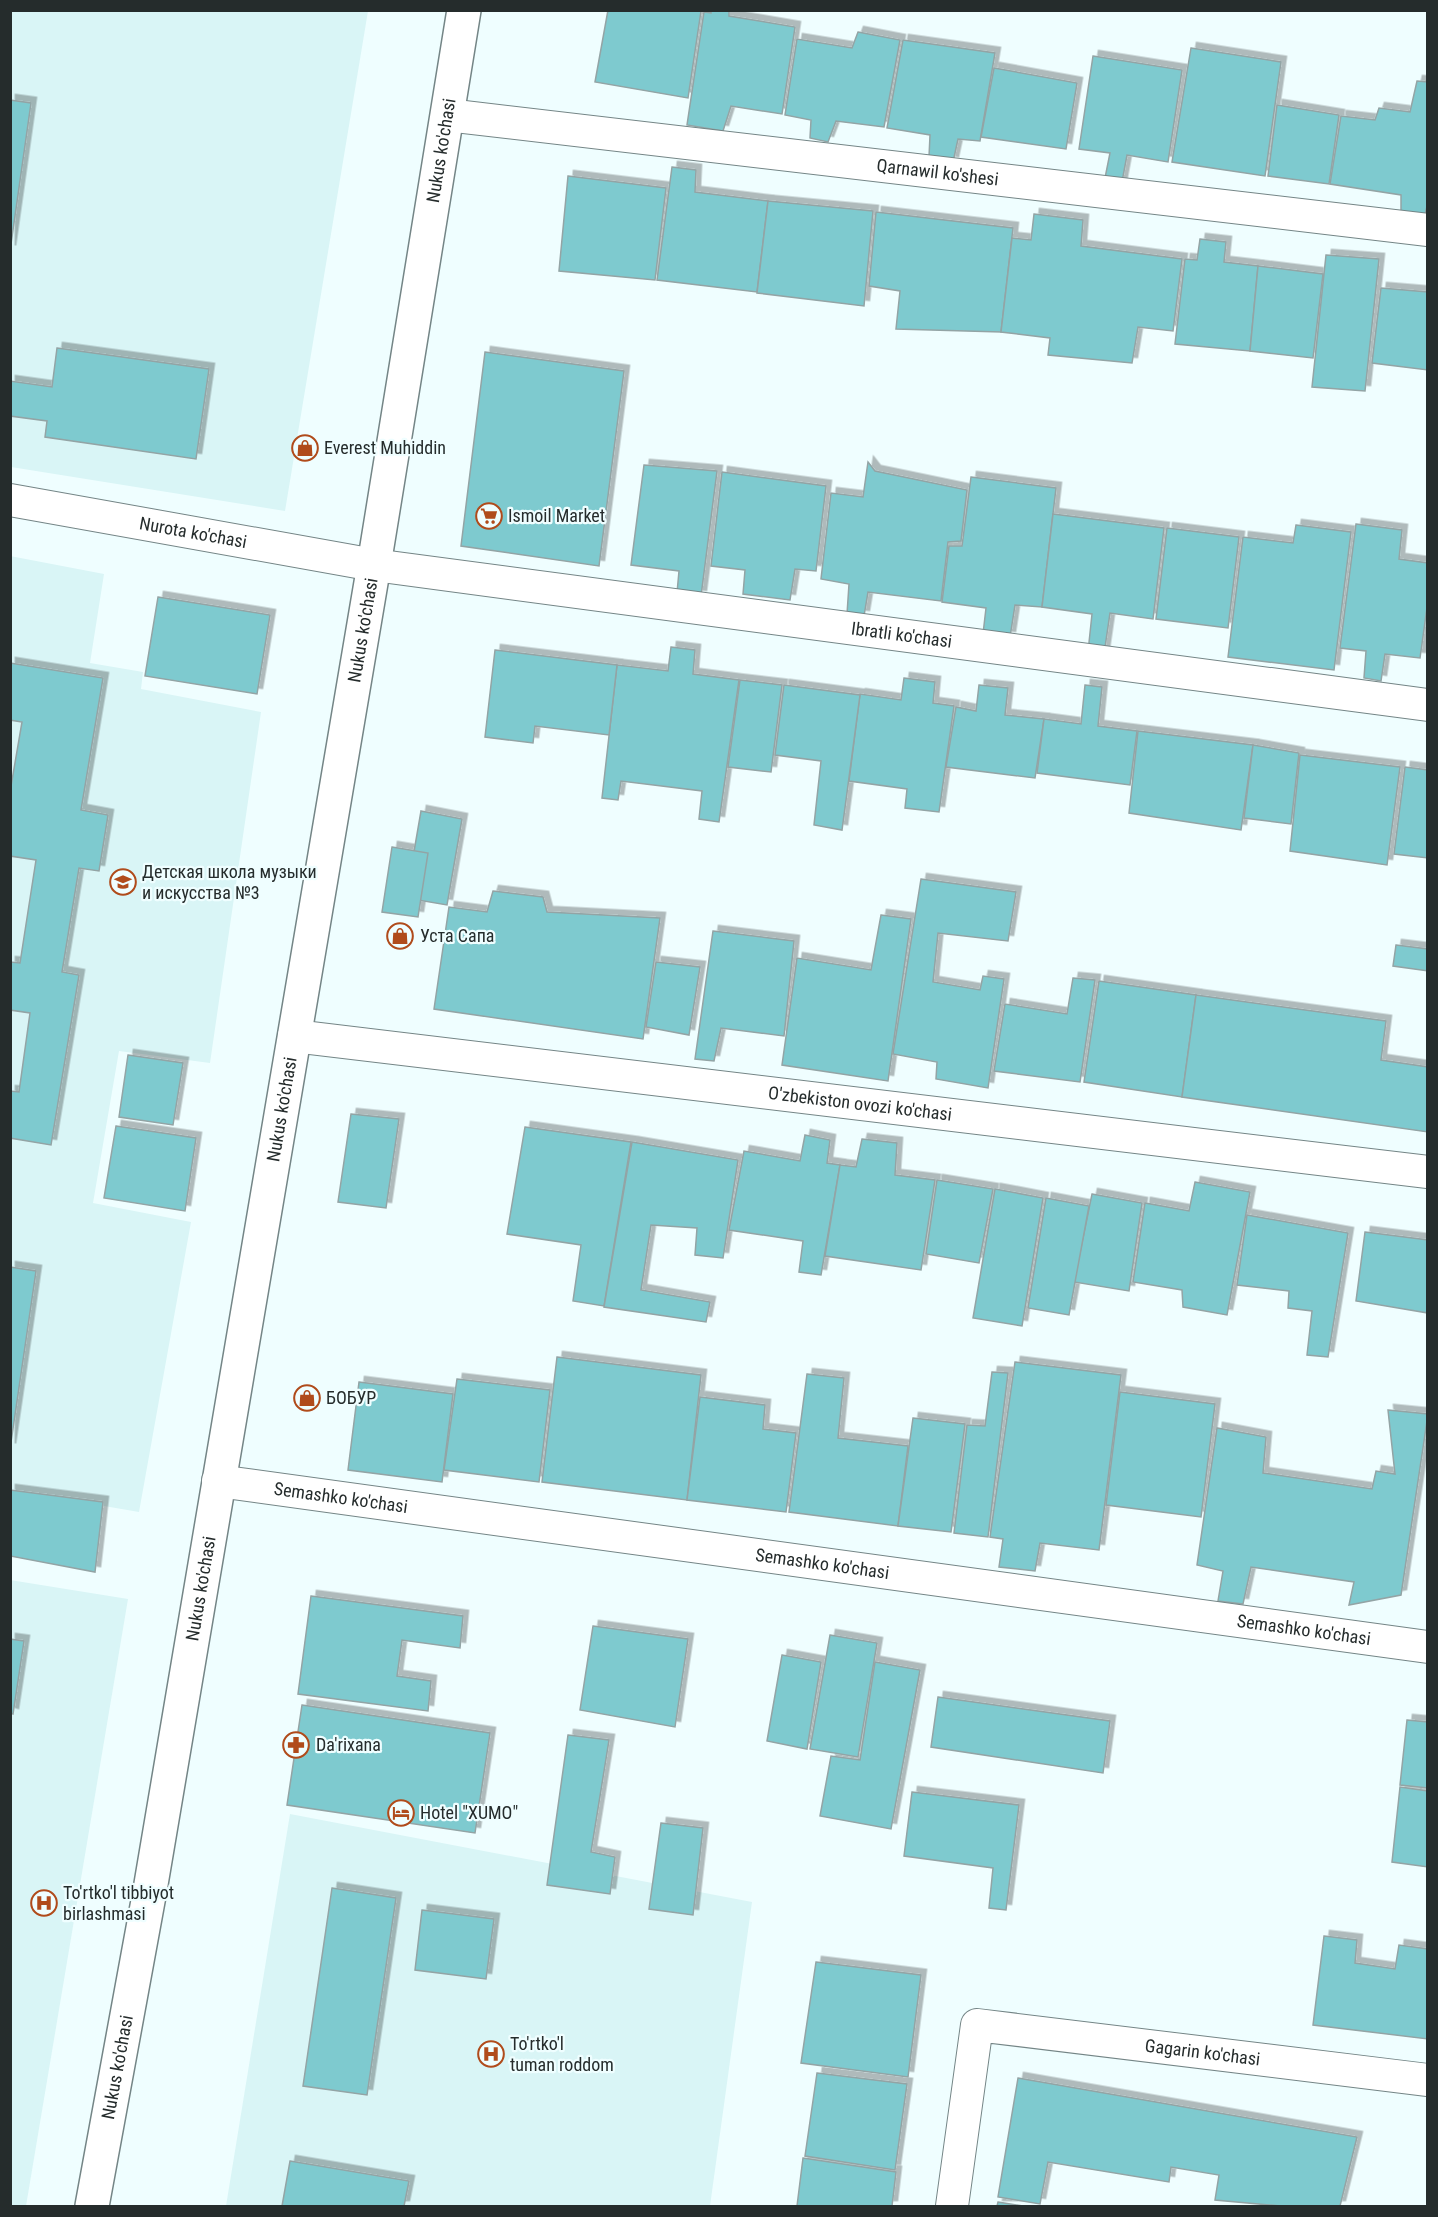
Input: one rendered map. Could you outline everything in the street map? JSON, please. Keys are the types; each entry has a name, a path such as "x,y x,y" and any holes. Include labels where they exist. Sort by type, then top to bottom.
{"main road":[{"name":"Nukus ko'chasi","path":"92,2206 150,1890 374,565 464,10"}],"street":[{"name":"Qarnawil ko'shesi","path":"447,116 1428,230"},
{"name":"Nurota ko'chasi","path":"10,500 374,565"},
{"name":"Ibratli ko'chasi","path":"374,565 1428,705"},
{"name":"O'zbekiston ovozi ko'chasi","path":"294,1036 1428,1172"},
{"name":"Semashko ko'chasi","path":"218,1481 1428,1647"},
{"name":"Gagarin ko'chasi","path":"952,2206 977,2025 1428,2080"}],"shaded area":[{"path":"10,11 368,11 285,511 11,467"},
{"name":"Детская школа музыки и искусства №3","path":"10,556 104,574 90,663 143,672 141,689 261,712 210,1063 119,1051 93,1203 191,1222 139,1512 11,1490"},
{"name":"To'rtko'l tibbiyot birlashmasi","path":"10,1580 128,1599 26,2206 10,2206"},
{"name":"To'rtko'l tuman roddom","path":"290,1814 752,1902 710,2206 226,2206"}],"building":[{"path":"608,10 701,11 688,98 595,82"},
{"path":"711,10 729,10 729,16 795,27 782,114 731,106 723,131 687,125 704,12 711,13"},
{"path":"858,32 900,40 884,127 836,121 828,142 810,138 811,120 785,115 797,39 852,48"},
{"path":"903,40 995,53 980,141 958,139 953,162 929,157 930,135 887,128"},
{"path":"1191,48 1281,62 1265,176 1172,162"},
{"path":"1093,56 1182,70 1168,162 1127,155 1121,187 1104,183 1110,153 1079,149"},
{"path":"994,68 1077,83 1066,149 981,137"},
{"path":"1417,81 1428,82 1428,202 1423,223 1401,220 1401,195 1330,184 1341,116 1375,120 1379,108 1410,112"},
{"path":"10,100 31,103 10,251"},
{"path":"1277,105 1339,115 1329,184 1268,176"},
{"path":"672,167 696,170 695,192 768,201 757,292 657,280"},
{"path":"568,176 666,188 655,280 559,271"},
{"path":"768,201 873,211 864,306 757,293"},
{"path":"876,212 1013,228 1001,332 896,329 900,291 869,286"},
{"path":"1034,214 1083,220 1081,246 1182,259 1173,331 1138,327 1132,363 1048,355 1050,338 1001,332 1012,238 1031,240"},
{"path":"1200,239 1226,242 1224,262 1258,266 1250,351 1175,344 1185,259 1197,260"},
{"path":"1326,255 1379,259 1365,391 1312,387"},
{"path":"1258,266 1323,274 1313,358 1250,351"},
{"path":"1381,288 1428,292 1428,370 1372,363"},
{"path":"57,348 209,369 196,459 45,437 47,421 10,416 10,381 52,387"},
{"path":"485,352 624,371 599,566 461,546"},
{"path":"868,462 875,471 967,490 961,541 948,542 941,601 868,592 864,616 847,614 849,584 821,579 831,493 863,497"},
{"path":"644,465 717,471 701,596 677,593 679,571 631,565"},
{"path":"722,472 826,486 816,571 795,569 790,600 743,594 745,570 711,566"},
{"path":"971,477 1056,488 1042,607 1015,605 1010,637 983,634 986,608 942,602 949,546 962,546"},
{"path":"1053,514 1164,528 1153,619 1110,613 1104,654 1088,652 1092,614 1042,607"},
{"path":"1356,524 1402,530 1399,559 1428,563 1428,600 1420,658 1385,654 1381,681 1364,678 1366,651 1340,648"},
{"path":"1296,525 1351,532 1334,670 1228,657 1243,537 1293,543"},
{"path":"1167,528 1239,537 1228,628 1156,619"},
{"path":"158,597 270,615 257,694 145,676"},
{"path":"671,647 695,650 693,674 739,680 719,822 699,819 702,791 621,781 618,800 602,798 617,665 668,671"},
{"path":"495,650 617,665 609,735 535,726 533,743 485,737"},
{"path":"10,663 103,678 81,810 108,815 99,871 79,868 62,972 79,975 51,1145 10,1138 10,1091 19,1092 30,1013 10,1010 10,962 20,963 36,860 10,856 10,792 22,722 10,720"},
{"path":"904,678 935,682 933,703 954,706 939,812 905,808 907,789 849,781 860,694 901,700"},
{"path":"740,680 782,685 771,772 728,767"},
{"path":"784,685 860,695 842,830 814,825 821,761 775,755"},
{"path":"979,685 1008,688 1005,715 1044,719 1035,778 946,767 956,707 976,711"},
{"path":"1085,685 1102,687 1098,726 1137,731 1130,785 1037,773 1044,719 1081,724"},
{"path":"1138,731 1253,745 1241,830 1129,813"},
{"path":"1253,745 1299,753 1291,824 1244,818"},
{"path":"1300,755 1400,767 1387,865 1290,851"},
{"path":"1405,767 1428,770 1428,858 1394,854"},
{"path":"421,811 462,819 447,905 406,898"},
{"path":"392,847 428,853 418,917 382,912"},
{"path":"921,879 1016,892 1008,941 938,933 933,982 980,990 983,976 1004,979 988,1088 936,1079 937,1062 893,1054"},
{"path":"493,891 543,897 547,912 660,918 643,1039 434,1009 449,907 487,912"},
{"path":"881,915 911,919 888,1081 782,1065 797,958 871,970"},
{"path":"713,931 794,941 784,1036 721,1028 714,1061 695,1059"},
{"path":"1396,945 1428,949 1428,971 1393,966"},
{"path":"656,962 700,967 689,1035 646,1027"},
{"path":"1073,978 1095,980 1080,1082 994,1071 1005,1004 1067,1014"},
{"path":"1099,981 1196,995 1182,1097 1084,1082"},
{"path":"1196,995 1386,1021 1381,1060 1428,1067 1428,1132 1182,1097"},
{"path":"128,1055 183,1063 173,1125 119,1117"},
{"path":"351,1114 399,1119 386,1208 338,1202"},
{"path":"116,1126 196,1138 185,1211 104,1198"},
{"path":"525,1127 631,1142 604,1306 573,1301 581,1245 507,1234"},
{"path":"805,1135 830,1140 827,1163 840,1165 821,1275 799,1272 803,1241 729,1230 744,1151 800,1161"},
{"path":"862,1139 897,1143 895,1175 935,1180 921,1270 825,1256 840,1165 856,1167"},
{"path":"632,1142 738,1160 723,1258 695,1255 697,1228 651,1225 641,1290 710,1302 706,1322 604,1307"},
{"path":"937,1180 993,1189 979,1263 926,1254"},
{"path":"1195,1182 1250,1192 1227,1315 1183,1307 1182,1290 1133,1282 1145,1203 1189,1211"},
{"path":"995,1189 1043,1198 1022,1326 973,1318"},
{"path":"1092,1194 1142,1203 1129,1291 1074,1282"},
{"path":"1046,1198 1089,1206 1069,1315 1028,1308"},
{"path":"1247,1215 1348,1233 1328,1357 1307,1355 1312,1311 1288,1308 1289,1291 1237,1285"},
{"path":"1365,1232 1428,1240 1428,1313 1356,1301"},
{"path":"10,1267 36,1271 10,1449"},
{"path":"557,1357 701,1375 687,1500 542,1482"},
{"path":"1015,1362 1121,1375 1099,1550 1040,1543 1035,1571 999,1567 1003,1539 990,1537"},
{"path":"992,1372 1008,1373 988,1537 954,1533 967,1425 985,1426"},
{"path":"807,1374 844,1378 838,1438 908,1446 898,1526 789,1512"},
{"path":"457,1379 550,1390 539,1482 444,1470"},
{"path":"359,1382 453,1394 442,1482 348,1470"},
{"path":"1120,1392 1215,1404 1201,1517 1106,1505"},
{"path":"700,1397 765,1405 763,1429 796,1433 786,1512 687,1500"},
{"path":"1388,1410 1428,1414 1401,1595 1349,1605 1354,1582 1251,1567 1243,1604 1218,1601 1223,1571 1197,1565 1217,1428 1266,1437 1263,1473 1372,1489 1376,1471 1395,1474"},
{"path":"913,1418 965,1424 951,1532 898,1526"},
{"path":"10,1490 103,1502 95,1572 10,1556"},
{"path":"311,1596 463,1616 460,1648 402,1640 397,1676 431,1681 428,1711 298,1694"},
{"path":"593,1626 688,1639 675,1727 580,1710"},
{"path":"830,1635 877,1643 858,1757 810,1749"},
{"path":"10,1639 24,1641 13,1714 10,1713"},
{"path":"782,1655 821,1662 807,1749 767,1741"},
{"path":"875,1662 920,1670 891,1829 820,1816 831,1756 860,1760"},
{"path":"938,1697 1110,1721 1103,1773 931,1747"},
{"path":"302,1705 490,1733 475,1833 287,1805"},
{"path":"1407,1720 1428,1722 1428,1788 1400,1785"},
{"path":"568,1735 609,1740 591,1852 615,1857 610,1894 547,1885"},
{"path":"1400,1787 1428,1791 1428,1867 1392,1862"},
{"path":"912,1792 1019,1805 1006,1910 989,1908 993,1868 904,1856"},
{"path":"661,1823 703,1828 693,1915 649,1909"},
{"path":"332,1888 396,1898 367,2095 303,2086"},
{"path":"422,1910 494,1919 486,1979 415,1970"},
{"path":"1324,1936 1357,1940 1355,1963 1395,1969 1399,1945 1428,1949 1428,2039 1313,2025"},
{"path":"816,1962 921,1975 908,2077 801,2063"},
{"path":"817,2073 907,2084 895,2170 805,2156"},
{"path":"1018,2078 1357,2137 1340,2206 1281,2206 1215,2200 1219,2175 1171,2167 1169,2182 1048,2162 1040,2204 998,2197"},
{"path":"803,2158 896,2172 892,2206 797,2206"},
{"path":"290,2161 409,2181 404,2206 282,2206"},
{"path":"998,2202 1023,2206 997,2206"}],"place":[{"name":"Everest Muhiddin","path":"305,448"},
{"name":"Ismoil Market","path":"489,516"},
{"name":"Детская школа музыки и искусства №3","path":"123,882"},
{"name":"Уста Сапа","path":"400,936"},
{"name":"БОБУР","path":"307,1398"},
{"name":"Da'rixana","path":"296,1745"},
{"name":"Hotel \"XUMO\"","path":"401,1813"},
{"name":"To'rtko'l tibbiyot birlashmasi","path":"44,1903"},
{"name":"To'rtko'l tuman roddom","path":"491,2054"}]}
